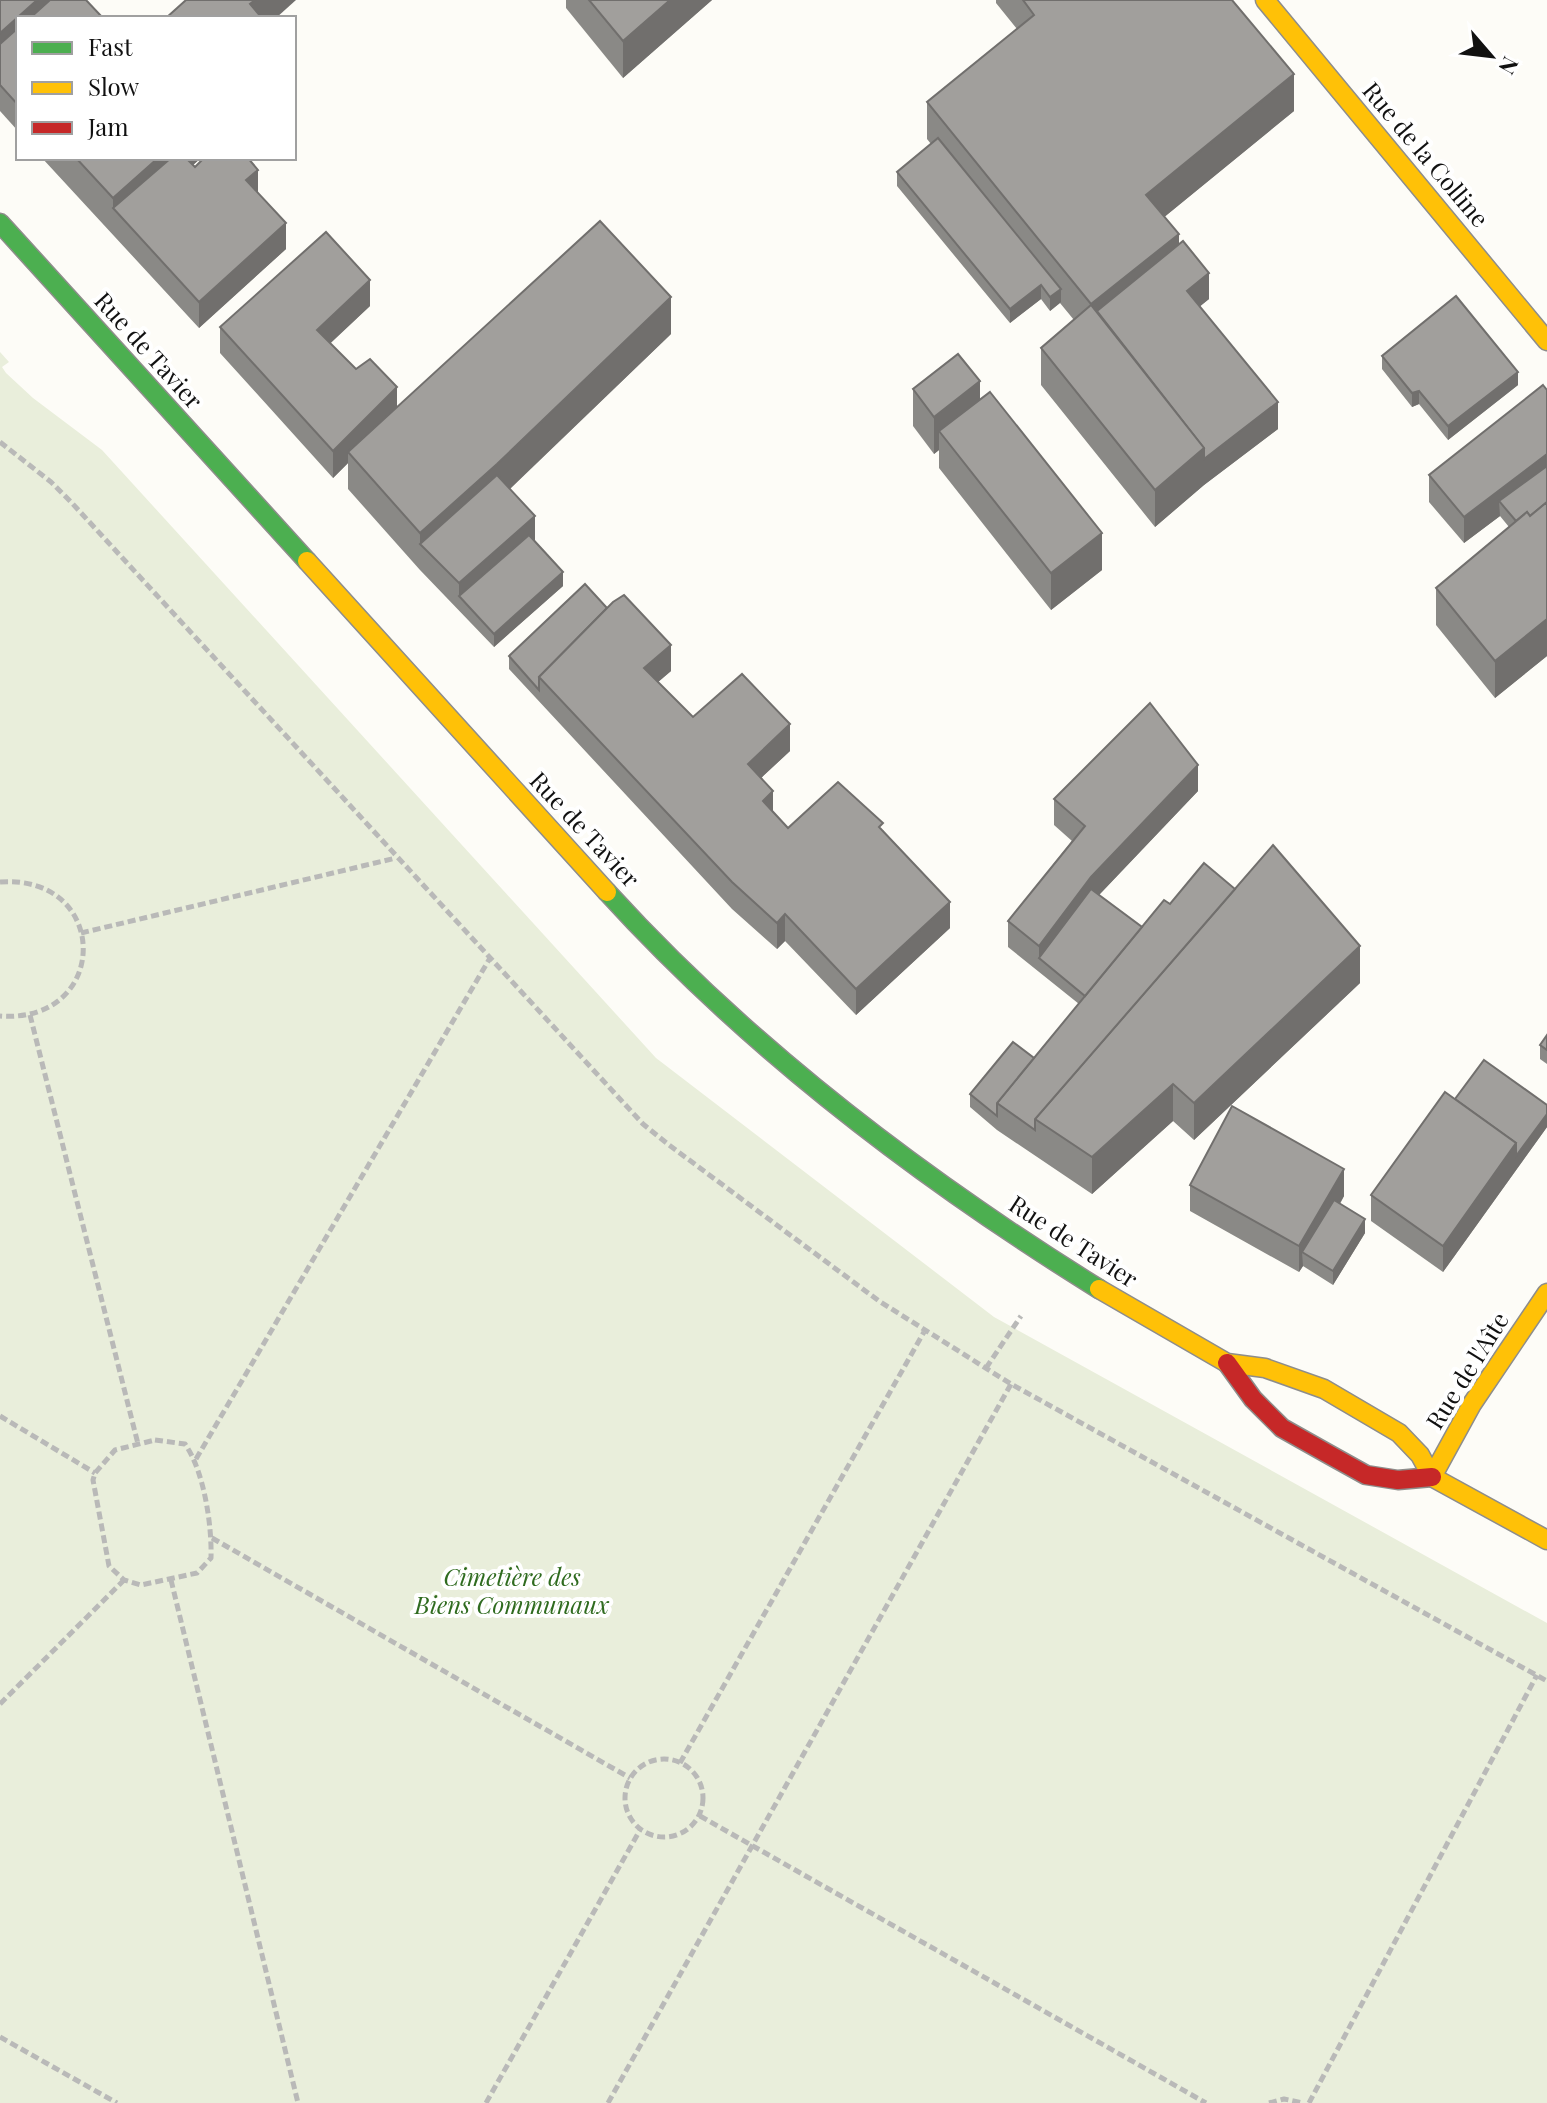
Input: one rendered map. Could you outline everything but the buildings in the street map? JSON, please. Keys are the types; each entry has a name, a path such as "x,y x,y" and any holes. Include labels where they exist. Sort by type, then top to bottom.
{"street":[{"name":"Rue de la Colline","path":"1265,0 1547,341"},
{"name":"Rue de Tavier","path":"0,223 636,923 712,996 830,1099 920,1169 1022,1241 1114,1298 1227,1363 1265,1368 1324,1389 1399,1433 1420,1455 1432,1477 1547,1540"},
{"name":"Rue de l'Aîte","path":"1432,1477 1472,1404 1547,1293"},
{"name":"Rue de Tavier","path":"1227,1363 1253,1399 1282,1428 1354,1469 1366,1475 1398,1480 1432,1477"}],"path":[{"path":"0,442 71,502 643,1124 924,1332 1011,1384 1547,1681"},
{"path":"81,933 397,858"},
{"path":"0,882 22,881 43,887 62,899 76,917 81,933 83,961 75,982 61,1000 30,1015 0,1016"},
{"path":"196,1459 490,958"},
{"path":"30,1015 138,1444"},
{"path":"986,1369 1021,1316"},
{"path":"680,1763 924,1332"},
{"path":"608,2103 1011,1384"},
{"path":"0,1416 95,1473"},
{"path":"155,1440 185,1444 196,1459 212,1538 211,1558 197,1573 171,1580 141,1585 124,1580 109,1566 93,1480 99,1465 115,1450 155,1440"},
{"path":"212,1538 630,1778"},
{"path":"0,1704 124,1580"},
{"path":"171,1580 298,2103"},
{"path":"1309,2103 1537,1675"},
{"path":"652,1760 680,1763 689,1768 701,1785 700,1816 683,1833 673,1837 649,1836 632,1821 625,1800 630,1778 652,1760"},
{"path":"700,1816 1206,2103"},
{"path":"486,2103 640,1830"},
{"path":"0,2037 117,2103"},
{"path":"1269,2103 1284,2099 1303,2103"}],"green space":[{"name":"Cimetière des Biens Communaux","path":"0,352 9,362 2,367 6,373 33,398 102,450 656,1058 994,1317 1547,1623 1547,2103 0,2103"}],"traffic: fast":[{"path":"0,223 307,561"},
{"path":"607,892 719,1004 839,1107 967,1202 1099,1289"}],"traffic: slow":[{"path":"1265,0 1547,341"},
{"path":"307,561 607,892"},
{"path":"1099,1289 1227,1363 1265,1368 1324,1389 1399,1433 1420,1455 1432,1477 1547,1540"},
{"path":"1432,1477 1472,1404 1547,1293"}],"traffic: jam":[{"path":"1227,1363 1253,1399 1282,1428 1330,1455 1366,1475 1398,1480 1432,1477"}]}
